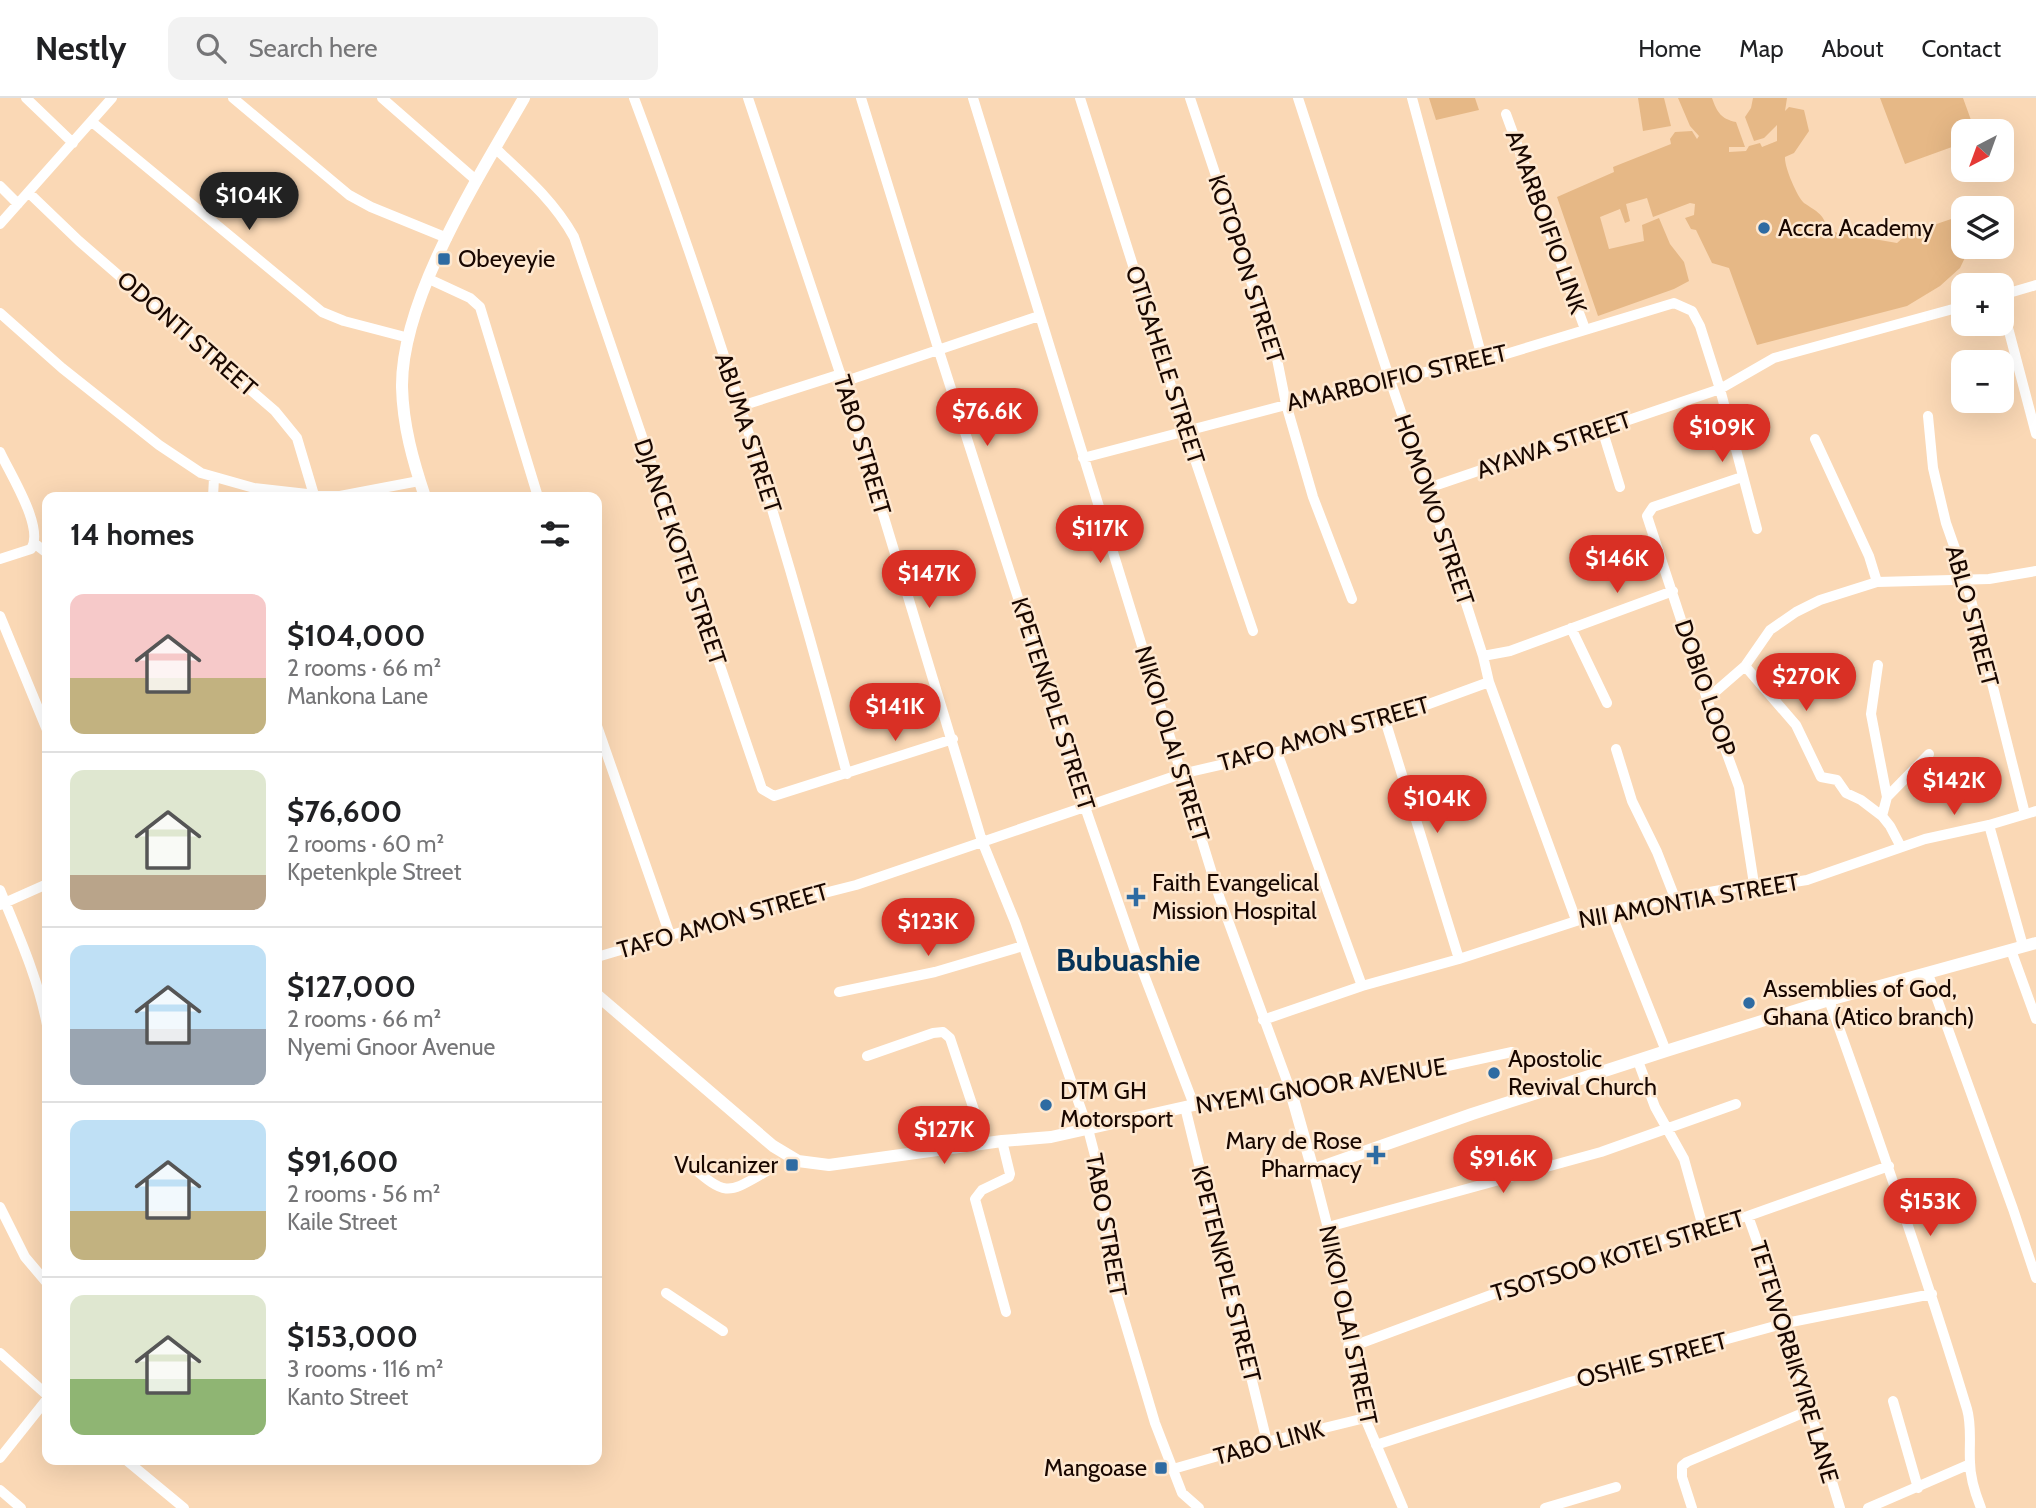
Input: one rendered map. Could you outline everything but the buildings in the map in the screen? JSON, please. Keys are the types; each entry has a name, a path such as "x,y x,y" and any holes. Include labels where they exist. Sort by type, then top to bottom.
{"street":[{"path":"26,98 73,143"},
{"path":"0,224 111,98"},
{"path":"233,98 349,195 371,207 447,238"},
{"path":"382,98 477,181"},
{"path":"423,492 412,461 403,402 402,384 409,338 429,278 447,238 524,98"},
{"name":"ABUMA STREET","path":"634,98 670,195 740,406 804,613 847,774"},
{"name":"TABO STREET","path":"748,98 842,378 982,841 1023,946 1087,1129 1101,1179 1110,1272 1155,1423 1182,1493 1199,1508"},
{"name":"KPETENKPLE STREET","path":"861,98 1085,807 1190,1106 1267,1442"},
{"name":"NIKOI OLAI STREET","path":"972,98 1219,896 1291,1092 1349,1310 1351,1332 1348,1348 1365,1418 1403,1508"},
{"name":"OTISAHELE STREET","path":"1080,98 1185,430 1253,631"},
{"name":"KOTOPON STREET","path":"1189,98 1277,359 1286,404 1313,497 1352,599"},
{"name":"HOMOWO STREET","path":"1298,98 1483,656 1489,682 1576,920"},
{"path":"1412,98 1483,361"},
{"name":"AMARBOIFIO LINK","path":"1506,114 1585,329"},
{"path":"92,122 322,312 344,321 409,338"},
{"name":"DJANCE KOTEI STREET","path":"495,148 542,192 563,216 574,237 759,785 766,793 774,796 953,739"},
{"path":"0,186 18,204"},
{"name":"ODONTI STREET","path":"29,193 79,241 275,411 297,438 313,492"},
{"path":"429,278 470,298 480,307 536,492"},
{"path":"2014,291 2036,285"},
{"name":"AMARBOIFIO STREET","path":"1083,458 1286,404 1483,361 1670,303 1679,304 1692,312 1700,326 1720,389"},
{"name":"AYAWA STREET","path":"1428,488 1720,389 1774,358 1951,310"},
{"path":"0,313 62,368 189,466 214,478 254,488 288,492"},
{"path":"740,406 842,378 1039,316"},
{"path":"2010,336 2036,434"},
{"path":"1720,389 1757,529"},
{"name":"ABLO STREET","path":"1928,416 1933,468 1946,523 1966,580 2025,814"},
{"path":"1602,429 1620,487"},
{"path":"1815,439 1869,556 1877,582"},
{"path":"0,452 29,511 35,536 30,549 0,559"},
{"name":"DOBIO LOOP","path":"1742,477 1653,507 1647,516 1739,787 1754,884"},
{"path":"213,492 214,478"},
{"path":"362,492 419,481"},
{"path":"34,543 42,549"},
{"path":"1707,699 1745,666 1770,630 1820,600 1877,582 1966,580 2036,571"},
{"path":"1483,656 1510,651 1673,591"},
{"path":"0,616 42,718"},
{"path":"1571,628 1607,703"},
{"path":"1878,665 1871,714 1886,797 1882,816"},
{"path":"1745,666 1796,725 1821,777 1837,780 1846,793 1861,800 1882,816 1901,847"},
{"name":"TAFO AMON STREET","path":"602,955 749,912 856,885 1181,774 1277,752 1385,720 1489,682"},
{"path":"1385,720 1459,959"},
{"path":"602,740 670,935"},
{"path":"1616,749 1632,802 1657,852 1675,898"},
{"path":"1277,752 1362,986"},
{"path":"1886,797 1929,754"},
{"name":"NII AMONTIA STREET","path":"1263,1020 1362,986 1459,959 1610,910 1754,884 1782,884 1807,880 1925,839 2036,811"},
{"path":"1989,825 2023,947 2036,1019"},
{"path":"3,904 42,886"},
{"path":"0,890 3,904 42,1000"},
{"path":"1610,910 1666,1051"},
{"path":"839,992 935,972 1023,946"},
{"path":"1313,1170 1472,1114 1666,1051 1829,1000 2023,947"},
{"path":"1928,974 2036,1278"},
{"name":"NYEMI GNOOR AVENUE","path":"602,999 773,1146 798,1161 829,1165 985,1143 1051,1137 1244,1096 1383,1080 1512,1052"},
{"path":"1829,1000 1889,1166 1970,1417 1973,1489 1981,1508"},
{"path":"867,1056 943,1032 950,1038 985,1143"},
{"path":"1638,1061 1655,1107 1684,1159 1703,1227"},
{"path":"1328,1227 1601,1152 1736,1104"},
{"path":"1002,1141 1009,1177 982,1190 975,1199 1006,1312"},
{"name":"TSOTSOO KOTEI STREET","path":"1348,1348 1526,1282 1703,1227 1748,1216 1889,1166"},
{"path":"691,1167 722,1189 737,1186 769,1170"},
{"path":"0,1207 25,1257 42,1277"},
{"name":"TETEWORBIKYIRE LANE","path":"1748,1216 1786,1323 1840,1508"},
{"path":"666,1293 723,1331"},
{"name":"OSHIE STREET","path":"1376,1445 1570,1382 1786,1323 1932,1294"},
{"path":"0,1353 42,1392"},
{"path":"1892,1401 1917,1488"},
{"path":"0,1458 42,1403"},
{"path":"1692,1508 1682,1478 1682,1466 1810,1410"},
{"name":"TABO LINK","path":"1173,1469 1365,1418"},
{"path":"1875,1507 1970,1464"},
{"path":"132,1465 184,1508"},
{"path":"1549,1507 1616,1487"},
{"path":"0,1490 21,1508"}],"shaded area":[{"path":"1429,98 1475,98 1479,110 1436,120"},
{"path":"1638,98 1664,98 1671,126 1643,131"},
{"path":"1678,98 1712,98 1720,114 1736,122 1745,147 1729,147 1729,152 1746,151 1749,146 1760,143 1762,147 1777,141 1777,125 1764,138 1754,141 1745,117 1753,98 1787,98 1785,111 1789,107 1804,110 1809,131 1794,153 1785,157 1787,167 1801,200 1822,217 1827,231 1897,243 1907,234 1951,219 1951,259 1964,259 1960,268 1951,273 1940,286 1907,306 1757,345 1729,268 1712,263 1696,230 1691,229 1685,218 1694,215 1695,204 1690,203 1653,217 1647,198 1626,204 1630,221 1625,223 1620,209 1600,217 1609,249 1644,241 1642,225 1659,218 1670,244 1684,262 1689,281 1598,316 1557,197 1614,172 1613,167 1671,144 1670,139 1675,132 1692,131 1697,139 1699,136 1690,126"},
{"path":"1880,98 1963,98 1971,119 1951,119 1951,147 1905,164"}],"place":[{"name":"Accra Academy","path":"1764,228"},
{"name":"Obeyeyie","path":"444,259"},
{"name":"Faith Evangelical Mission Hospital","path":"1136,897"},
{"name":"Assemblies of God, Ghana (Atico branch)","path":"1749,1003"},
{"name":"Apostolic Revival Church","path":"1494,1073"},
{"name":"DTM GH Motorsport","path":"1046,1105"},
{"name":"Mary de Rose Pharmacy","path":"1376,1155"},
{"name":"Vulcanizer","path":"792,1165"},
{"name":"Mangoase","path":"1161,1468"}],"district":[{"name":"Bubuashie","path":"1128,960"}]}
